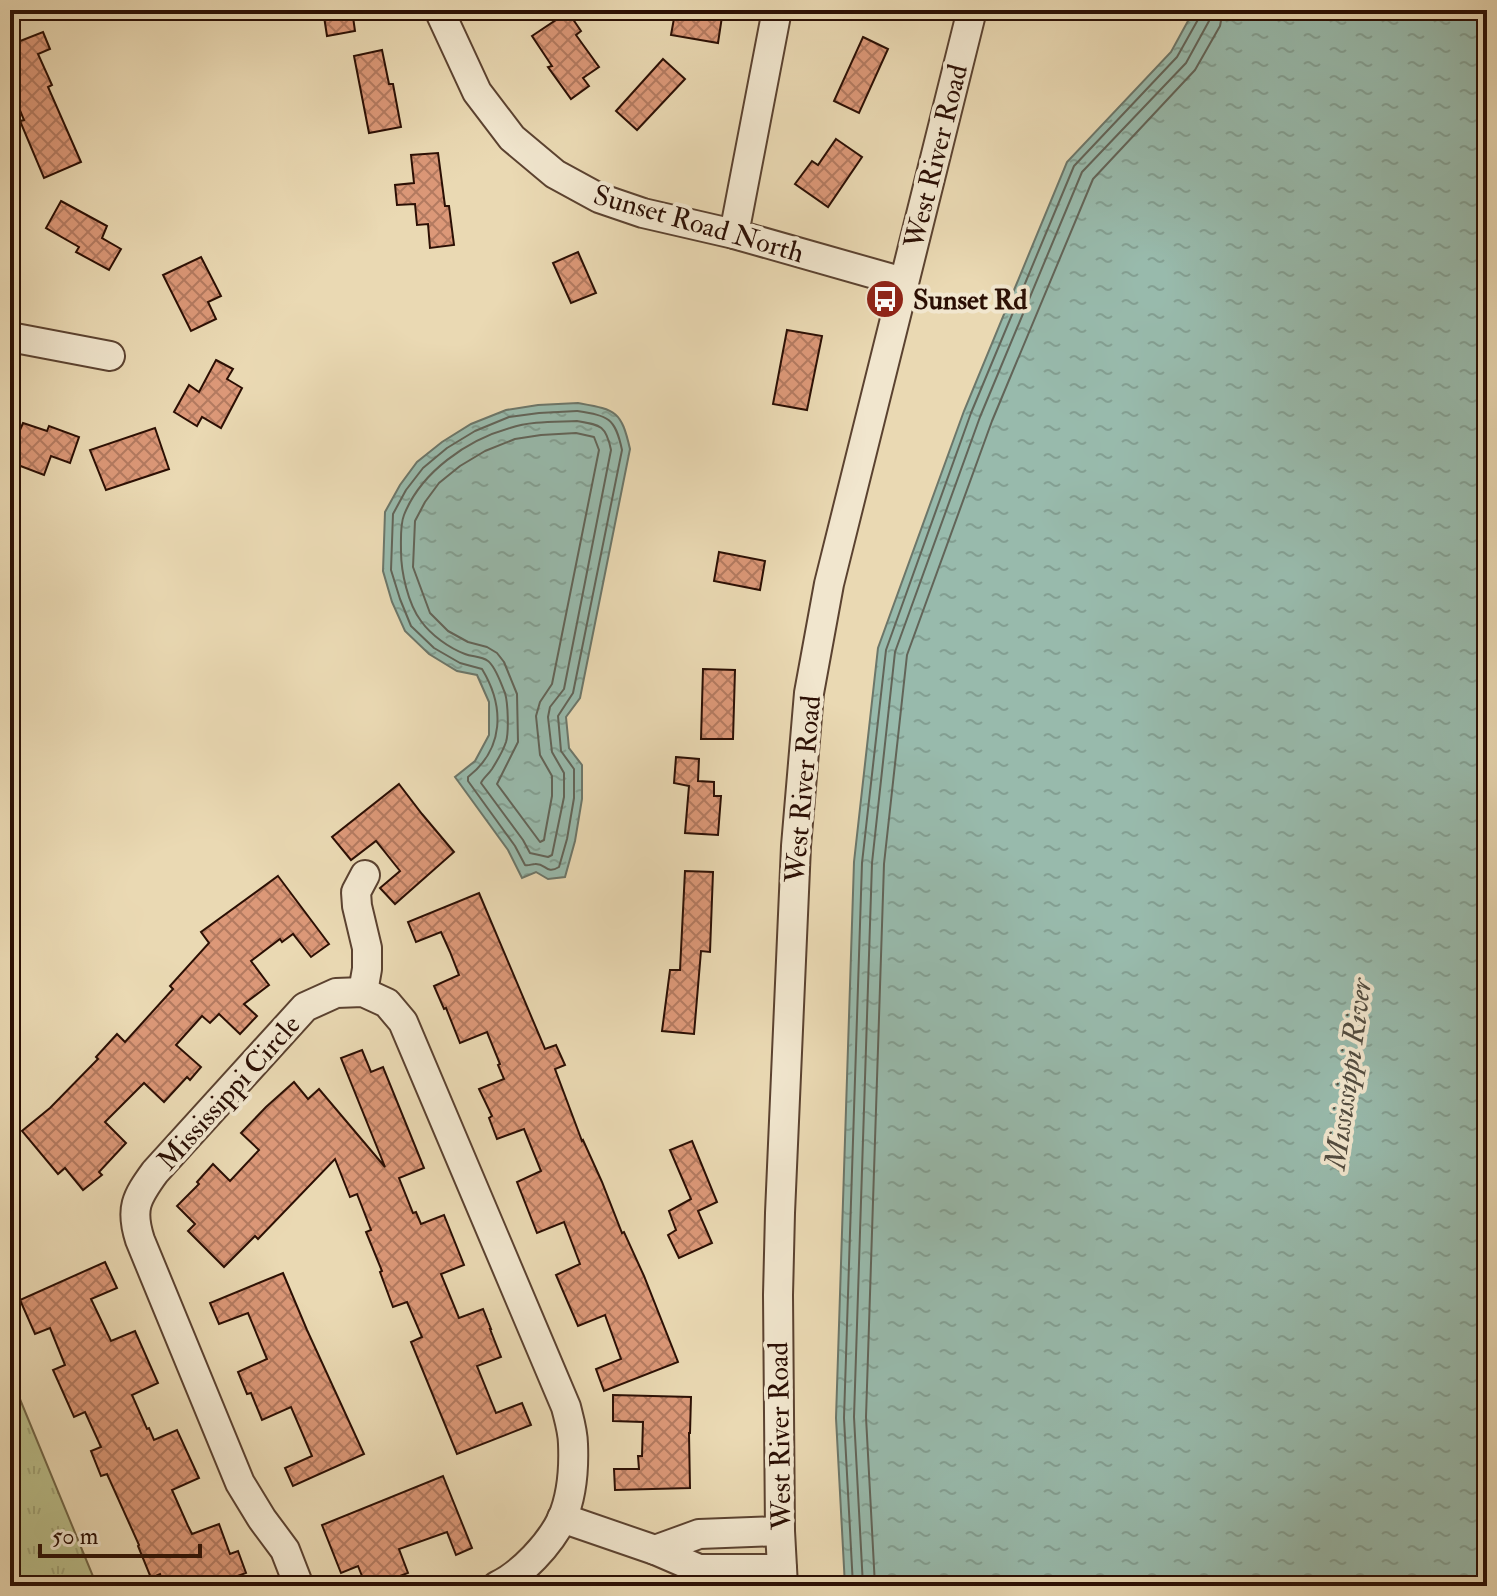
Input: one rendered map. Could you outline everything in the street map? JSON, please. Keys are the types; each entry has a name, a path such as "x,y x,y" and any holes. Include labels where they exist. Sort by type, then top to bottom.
{"street":[{"name":"Sunset Road North","path":"439,10 477,92 512,138 555,174 599,198 643,213 734,234 903,282"},
{"path":"734,234 777,10"},
{"name":"West River Road","path":"782,1578 778,1295 780,1213 804,734 824,608 972,10"},
{"path":"10,337 110,356"},
{"path":"365,875 356,892 367,948 363,992 387,1003 403,1022 566,1407 573,1441 573,1476 562,1518 534,1559 497,1586"},
{"name":"Mississippi Circle","path":"299,1586 285,1550 240,1483 140,1240 135,1223 135,1206 141,1191 155,1172 305,1007 336,993 363,992"},
{"path":"562,1518 655,1550 699,1569 782,1578"},
{"path":"655,1550 699,1534 780,1531"}],"green space":[{"path":"10,1375 97,1586 10,1586"}],"water":[{"name":"Mississippi River","path":"1194,10 1487,10 1487,1586 845,1586 836,1418 854,862 878,648 964,411 1067,162 1171,52"},
{"path":"578,403 615,414 623,426 630,449 580,698 566,717 569,748 582,765 582,799 575,841 565,877 548,879 536,872 522,878 508,850 455,777 475,761 489,735 489,702 477,675 457,671 429,654 405,631 383,571 385,512 417,462 471,424 506,410"}],"building":[{"path":"323,10 352,10 355,31 327,36"},
{"path":"697,10 723,10 718,43 671,35 675,13 696,17"},
{"path":"568,12 581,31 576,35 599,67 583,78 589,86 571,99 548,67 552,66 532,36"},
{"path":"43,32 50,49 38,54 52,85 48,87 81,162 44,178 20,121 24,120 10,86 10,45"},
{"path":"863,37 888,49 859,113 834,101"},
{"path":"382,50 389,84 393,84 401,127 369,133 354,56"},
{"path":"663,59 685,79 637,130 616,111"},
{"path":"836,139 862,157 828,207 795,184 812,161 818,165"},
{"path":"438,153 454,245 430,248 428,224 417,225 415,204 397,205 395,185 414,183 411,155"},
{"path":"61,201 107,226 102,238 121,249 109,270 76,252 79,247 46,228"},
{"path":"578,252 596,293 571,303 553,263"},
{"path":"201,257 221,296 208,302 216,319 191,331 163,275"},
{"path":"787,330 822,336 807,410 773,404"},
{"path":"216,360 233,369 227,379 242,388 221,428 202,417 197,426 174,412 189,385 199,392"},
{"path":"23,423 47,431 49,426 79,437 70,463 51,456 44,475 10,462 10,434 17,437"},
{"path":"155,428 169,469 106,490 90,450"},
{"path":"719,552 765,561 760,590 714,581"},
{"path":"703,669 735,670 733,739 701,739"},
{"path":"676,757 699,759 698,781 714,782 714,796 721,796 718,835 685,833 689,786 674,783"},
{"path":"399,784 454,852 395,904 380,888 400,871 376,841 351,860 332,837"},
{"path":"685,871 713,872 710,952 701,951 694,1034 662,1031 670,970 680,970"},
{"path":"278,876 329,944 311,957 293,934 282,942 280,939 251,961 269,985 244,1004 257,1016 240,1034 219,1014 210,1023 202,1016 176,1045 201,1067 190,1080 187,1077 164,1102 144,1083 105,1122 126,1143 99,1172 102,1175 83,1190 65,1168 58,1174 22,1131 50,1108 98,1059 96,1057 117,1034 125,1042 173,989 170,986 209,943 201,932"},
{"path":"479,893 545,1049 556,1045 565,1065 555,1069 582,1141 644,1276 678,1362 604,1391 596,1369 621,1359 605,1315 578,1326 556,1275 580,1264 564,1222 537,1233 517,1182 541,1171 524,1129 497,1139 489,1118 492,1116 479,1089 504,1079 487,1032 460,1043 434,986 459,975 450,952 441,932 416,942 408,922"},
{"path":"362,1050 371,1072 383,1067 424,1168 399,1178 413,1213 416,1212 421,1224 444,1215 464,1265 441,1274 459,1318 483,1309 491,1329 501,1357 477,1366 496,1413 522,1403 531,1425 457,1454 411,1342 422,1337 407,1302 393,1307 366,1232 371,1230 357,1194 350,1197 335,1159 258,1239 255,1236 224,1267 188,1231 195,1224 177,1206 213,1164 230,1181 259,1150 241,1133 294,1082 308,1099 319,1089 385,1167 341,1058"},
{"path":"692,1141 717,1202 698,1211 712,1243 679,1258 668,1235 676,1230 669,1211 691,1199 670,1150"},
{"path":"105,1262 117,1288 91,1299 111,1341 135,1331 158,1383 132,1395 154,1440 177,1430 199,1478 172,1490 188,1526 192,1534 219,1524 230,1554 238,1551 246,1573 221,1582 222,1586 164,1586 160,1574 151,1578 107,1474 101,1476 91,1451 101,1447 85,1412 74,1417 53,1370 65,1365 50,1328 35,1334 20,1300"},
{"path":"283,1273 364,1454 293,1486 285,1468 312,1456 291,1407 262,1420 238,1372 267,1359 248,1313 219,1324 210,1303"},
{"path":"613,1395 691,1397 690,1488 615,1490 614,1469 639,1469 643,1422 613,1421"},
{"path":"443,1476 472,1548 456,1555 447,1532 399,1549 408,1573 366,1586 358,1566 341,1573 322,1525"}],"place":[{"name":"Sunset Rd","path":"885,299"}]}
